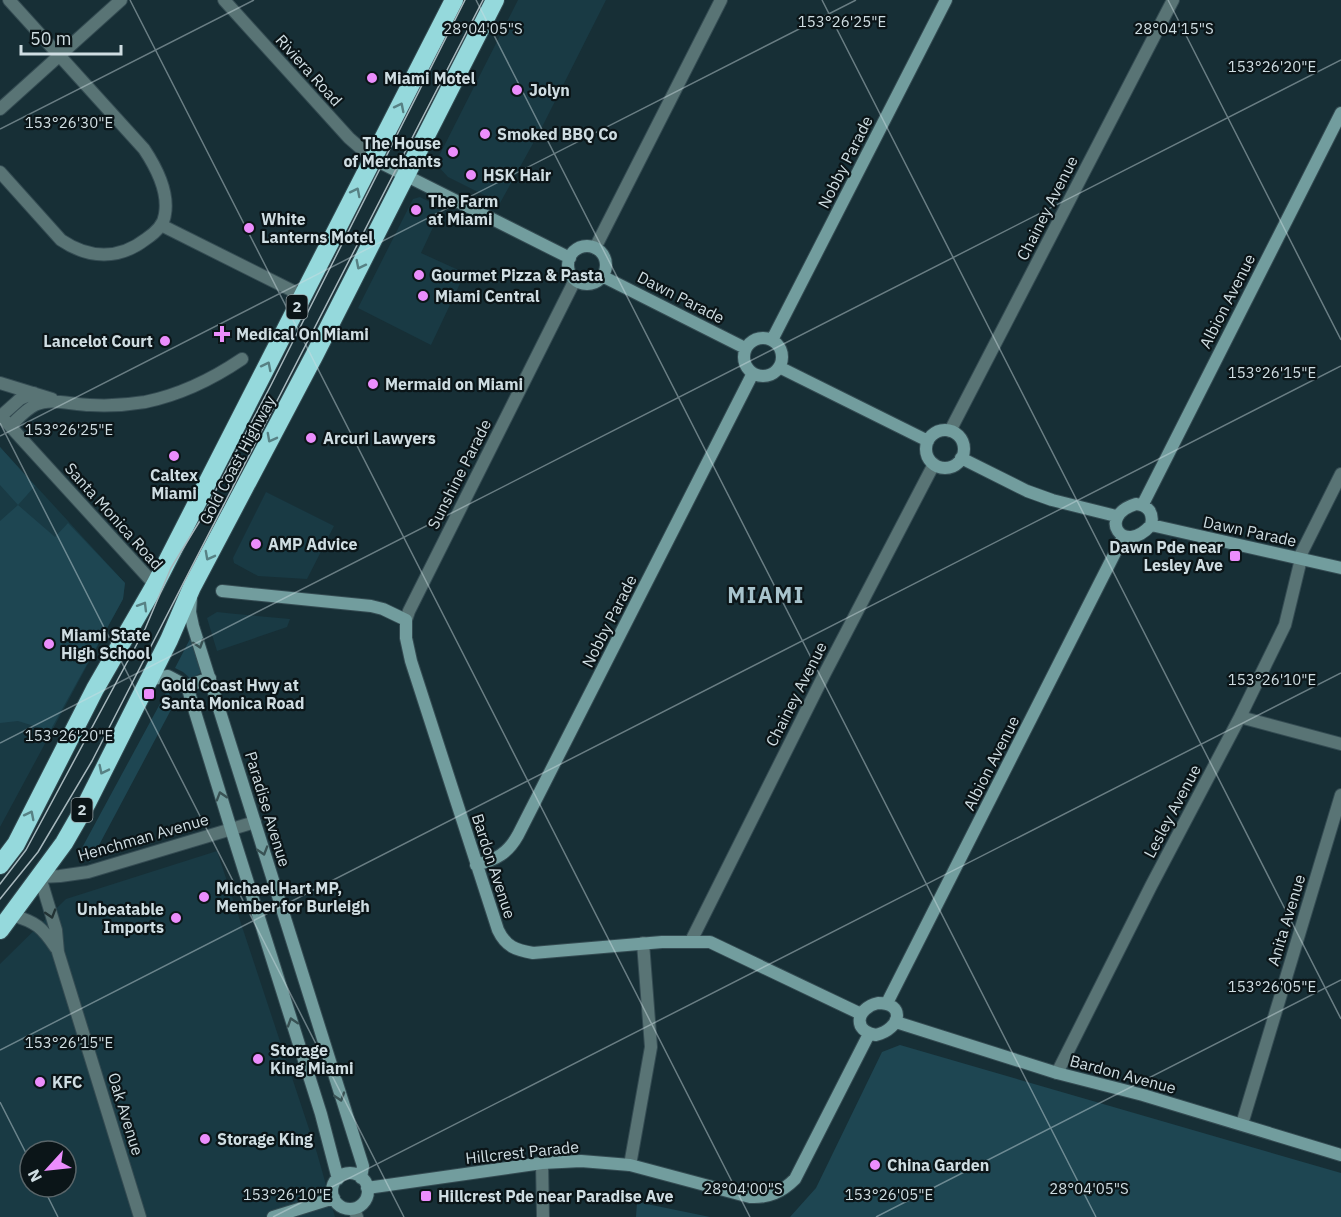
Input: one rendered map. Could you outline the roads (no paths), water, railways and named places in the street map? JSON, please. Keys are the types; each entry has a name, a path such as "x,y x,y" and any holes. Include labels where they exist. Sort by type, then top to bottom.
{"highway":[{"name":"Gold Coast Highway","path":"0,865 15,844 95,688 155,585 454,0"},
{"name":"Gold Coast Highway","path":"0,930 64,843 87,803 169,640 192,587 314,356 495,0"}],"street":[{"path":"0,172 61,240 87,254 113,255 139,245 161,225 165,213 160,177 144,149 9,0"},
{"path":"0,109 121,0"},
{"name":"Riviera Road","path":"224,0 349,138 373,159"},
{"path":"595,248 721,0"},
{"name":"Nobby Parade","path":"772,340 946,0"},
{"name":"Chainey Avenue","path":"950,431 1173,0"},
{"name":"Albion Avenue","path":"1143,504 1341,112"},
{"path":"373,159 570,258"},
{"path":"161,225 303,296"},
{"path":"584,246 595,248 605,260 602,276 586,284 575,280 568,267 570,258 576,249 584,246"},
{"name":"Dawn Parade","path":"602,276 746,348"},
{"name":"Sunshine Parade","path":"406,620 575,280"},
{"path":"759,338 772,340 781,352 779,367 768,375 753,374 744,359 746,348 752,341 759,338"},
{"path":"10,426 36,404 59,402 118,406 147,402 208,379 242,359"},
{"path":"779,367 928,441"},
{"name":"Nobby Parade","path":"476,865 503,854 511,847 518,835 753,374"},
{"path":"0,383 59,402"},
{"path":"0,416 20,399 34,393"},
{"name":"Santa Monica Road","path":"0,416 155,585"},
{"path":"942,430 950,431 959,436 963,444 961,459 950,467 939,467 934,464 926,451 928,441 942,430"},
{"path":"961,459 1027,491 1052,500 1116,516"},
{"name":"Chainey Avenue","path":"691,941 825,673 934,464"},
{"name":"Lesley Avenue","path":"1057,1073 1150,886 1240,717 1285,625 1300,559 1341,474"},
{"path":"1143,504 1152,514 1151,525 1136,537 1123,537 1116,527 1116,516 1124,508 1143,504"},
{"name":"Dawn Parade","path":"1151,525 1341,568"},
{"name":"Albion Avenue","path":"886,1003 1123,537"},
{"name":"Paradise Avenue","path":"192,587 189,612 363,1166 364,1183"},
{"path":"222,591 370,606 383,609 406,620"},
{"name":"Bardon Avenue","path":"406,620 406,638 411,661 502,940 509,946 533,953 643,943 691,941 712,943 861,1014"},
{"path":"147,680 168,676 188,686 210,678"},
{"path":"188,686 321,1114 338,1179"},
{"path":"1240,717 1341,744"},
{"name":"Anita Avenue","path":"1242,1124 1341,795"},
{"name":"Henchman Avenue","path":"40,876 88,872 255,822"},
{"name":"Oak Avenue","path":"40,876 56,930 58,952 140,1217"},
{"name":"Oak Avenue","path":"12,915 43,928 58,952"},
{"path":"630,1165 651,1047 643,943"},
{"path":"886,1003 896,1012 896,1022 887,1032 869,1034 860,1025 861,1014 872,1004 886,1003"},
{"name":"Bardon Avenue","path":"896,1022 1057,1073 1242,1124 1341,1155"},
{"name":"Hillcrest Parade","path":"364,1183 581,1161 630,1165 750,1197 762,1198 786,1189 795,1179 869,1034"},
{"path":"542,1164 543,1217"},
{"path":"352,1174 364,1183 368,1194 356,1213 344,1208 333,1198 333,1188 338,1179 352,1174"},
{"path":"273,1217 333,1198"}],"tram line":[{"path":"0,884 26,850 145,629 171,568 201,519 271,385 465,0"},
{"path":"0,899 38,852 92,761 483,0"}],"place":[{"name":"Miami Motel","path":"372,78"},
{"name":"Jolyn","path":"517,90"},
{"name":"Smoked BBQ Co","path":"485,134"},
{"name":"The House of Merchants","path":"453,152"},
{"name":"HSK Hair","path":"471,175"},
{"name":"The Farm at Miami","path":"416,210"},
{"name":"White Lanterns Motel","path":"249,228"},
{"name":"Gourmet Pizza & Pasta","path":"419,275"},
{"name":"Miami Central","path":"423,296"},
{"name":"Medical On Miami","path":"222,334"},
{"name":"Lancelot Court","path":"165,341"},
{"name":"Mermaid on Miami","path":"373,384"},
{"name":"Arcuri Lawyers","path":"311,438"},
{"name":"Caltex Miami","path":"174,456"},
{"name":"AMP Advice","path":"256,544"},
{"name":"Dawn Pde near Lesley Ave","path":"1235,556"},
{"name":"Miami State High School","path":"49,644"},
{"name":"Gold Coast Hwy at Santa Monica Road","path":"149,694"},
{"name":"Michael Hart MP, Member for Burleigh","path":"204,897"},
{"name":"Unbeatable Imports","path":"176,918"},
{"name":"Storage King Miami","path":"258,1059"},
{"name":"KFC","path":"40,1082"},
{"name":"Storage King","path":"205,1139"},
{"name":"China Garden","path":"875,1165"},
{"name":"Hillcrest Pde near Paradise Ave","path":"426,1196"}],"district":[{"name":"MIAMI","path":"766,595"}]}
